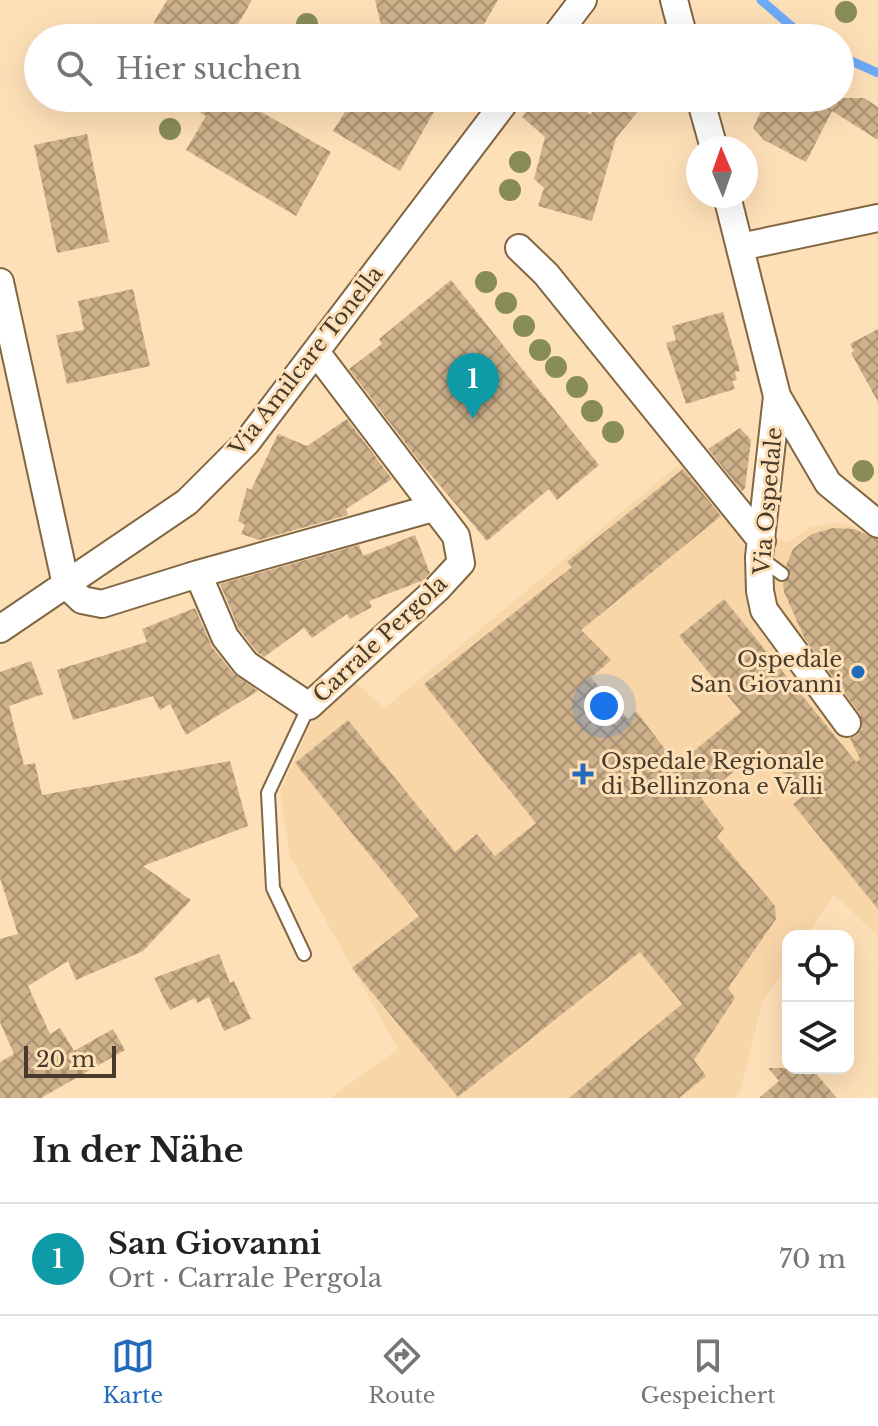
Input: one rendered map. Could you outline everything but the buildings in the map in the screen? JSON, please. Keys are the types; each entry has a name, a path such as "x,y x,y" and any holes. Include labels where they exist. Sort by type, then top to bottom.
{"street":[{"path":"565,24 583,0"},
{"path":"674,0 680,24"},
{"name":"Via Amilcare Tonella","path":"0,629 187,502 247,442 497,112"},
{"path":"704,112 711,136"},
{"path":"730,208 777,396 828,483 878,524"},
{"path":"740,247 878,218"},
{"path":"519,248 546,274 760,549"},
{"path":"0,282 66,585 82,600 102,604 433,508 316,352"},
{"name":"Via Ospedale","path":"777,396 760,549 760,591 764,610 847,723"},
{"name":"Carrale Pergola","path":"198,574 225,637 246,664 309,706 437,589 461,563 456,536 433,508"}],"lane":[{"path":"760,549 782,574"},
{"path":"304,954 273,888 268,793 309,706"}],"shaded area":[{"name":"Ospedale Regionale di Bellinzona e Valli","path":"688,457 746,522 787,543 810,527 836,522 878,534 878,936 834,895 810,930 782,930 782,972 762,1002 740,1092 734,1098 330,1098 398,1049 290,857 280,791 319,706 350,678 385,708"}],"waterway":[{"path":"761,0 789,24"},
{"path":"854,62 878,73"}],"place":[{"name":"San Giovanni","path":"473,419"},
{"name":"Ospedale San Giovanni","path":"858,672"},
{"name":"Ospedale Regionale di Bellinzona e Valli","path":"583,774"}]}
